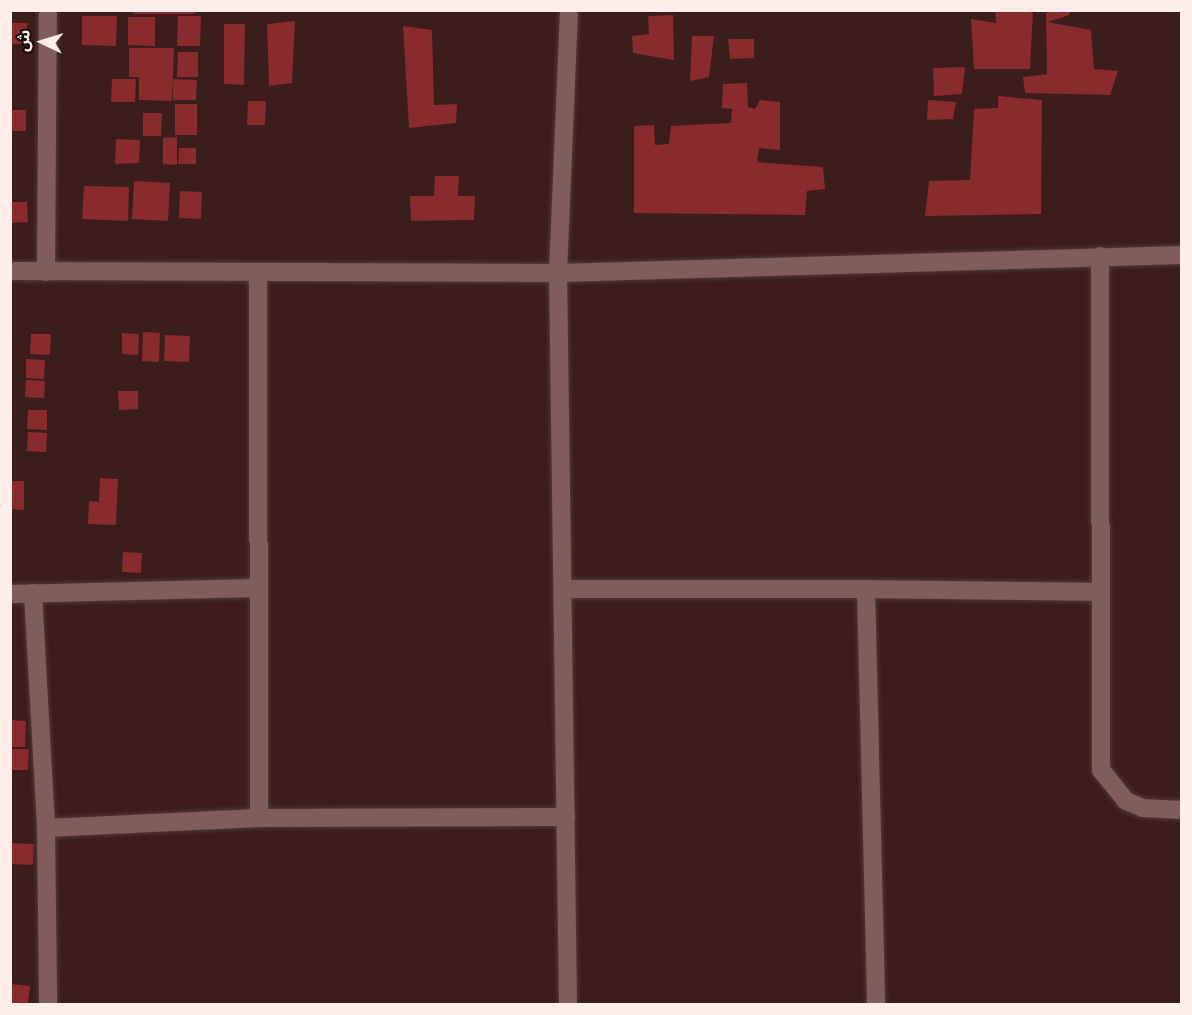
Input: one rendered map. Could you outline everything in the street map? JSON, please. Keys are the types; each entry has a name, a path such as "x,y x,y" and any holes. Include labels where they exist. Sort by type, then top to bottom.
{"street":[{"path":"46,272 48,10"},
{"path":"568,10 558,273 568,1005"},
{"path":"10,271 258,274 558,273 1182,255"},
{"path":"1100,256 1101,770 1126,801 1143,808 1182,810"},
{"path":"258,274 259,818"},
{"path":"10,594 257,588"},
{"path":"563,589 1099,592"},
{"path":"866,589 876,1005"},
{"path":"33,593 46,828 48,1005"},
{"path":"46,828 259,818 566,817"}],"building":[{"path":"133,10 195,10 195,14 133,14"},
{"path":"995,10 1033,10 1030,69 974,69 971,19 996,23"},
{"path":"1046,10 1070,10 1070,15 1047,22 1091,30 1094,69 1118,71 1110,95 1025,93 1023,77 1047,74"},
{"path":"673,15 674,60 633,53 632,36 649,34 648,16"},
{"path":"82,16 117,16 116,46 82,45"},
{"path":"178,16 201,16 200,46 177,46"},
{"path":"128,17 155,17 155,46 128,45"},
{"path":"295,21 292,83 269,86 267,24"},
{"path":"10,23 27,23 26,44 10,44"},
{"path":"224,24 245,24 244,85 224,84"},
{"path":"403,26 432,30 434,105 457,104 456,123 409,128"},
{"path":"692,36 714,36 709,77 690,81"},
{"path":"728,39 754,39 754,58 730,59"},
{"path":"129,48 174,48 172,101 139,100 139,77 129,77"},
{"path":"178,52 198,52 198,77 177,77"},
{"path":"965,67 962,94 934,96 933,68"},
{"path":"112,79 136,79 135,102 111,102"},
{"path":"173,79 197,80 196,100 173,100"},
{"path":"747,83 748,107 755,109 760,100 780,102 780,150 759,148 757,162 823,167 825,189 807,191 805,215 634,213 634,126 654,125 655,145 669,144 671,126 731,123 732,109 722,108 723,84"},
{"path":"998,96 1042,100 1041,214 925,216 929,181 970,180 974,109 998,108"},
{"path":"928,100 956,102 953,119 927,120"},
{"path":"248,101 266,101 265,125 247,125"},
{"path":"175,104 197,104 197,135 175,135"},
{"path":"10,110 26,110 26,131 10,131"},
{"path":"143,113 162,113 161,136 143,136"},
{"path":"177,137 177,165 163,164 163,138"},
{"path":"116,139 140,140 139,163 115,164"},
{"path":"179,148 196,148 196,164 178,164"},
{"path":"435,176 459,176 458,196 475,196 474,220 411,221 410,196 434,196"},
{"path":"134,181 170,183 168,221 132,219"},
{"path":"84,186 129,187 128,221 82,219"},
{"path":"180,191 202,192 201,219 179,218"},
{"path":"10,202 27,202 28,222 10,223"},
{"path":"143,332 160,333 159,362 142,361"},
{"path":"122,333 139,334 138,355 122,354"},
{"path":"31,334 51,334 50,355 30,354"},
{"path":"165,335 190,336 189,362 164,361"},
{"path":"26,359 45,360 44,379 26,378"},
{"path":"26,380 45,381 44,398 25,397"},
{"path":"118,391 138,391 138,409 119,410"},
{"path":"28,410 47,410 47,430 27,429"},
{"path":"28,432 47,433 46,452 27,451"},
{"path":"100,478 118,479 116,525 88,524 89,501 99,502"},
{"path":"10,481 24,481 24,510 10,509"},
{"path":"123,552 142,553 141,573 122,572"},
{"path":"10,720 26,721 25,747 10,747"},
{"path":"10,749 29,749 28,770 10,770"},
{"path":"11,843 34,844 33,865 10,864"},
{"path":"11,984 30,986 28,1004 10,1004"}]}
